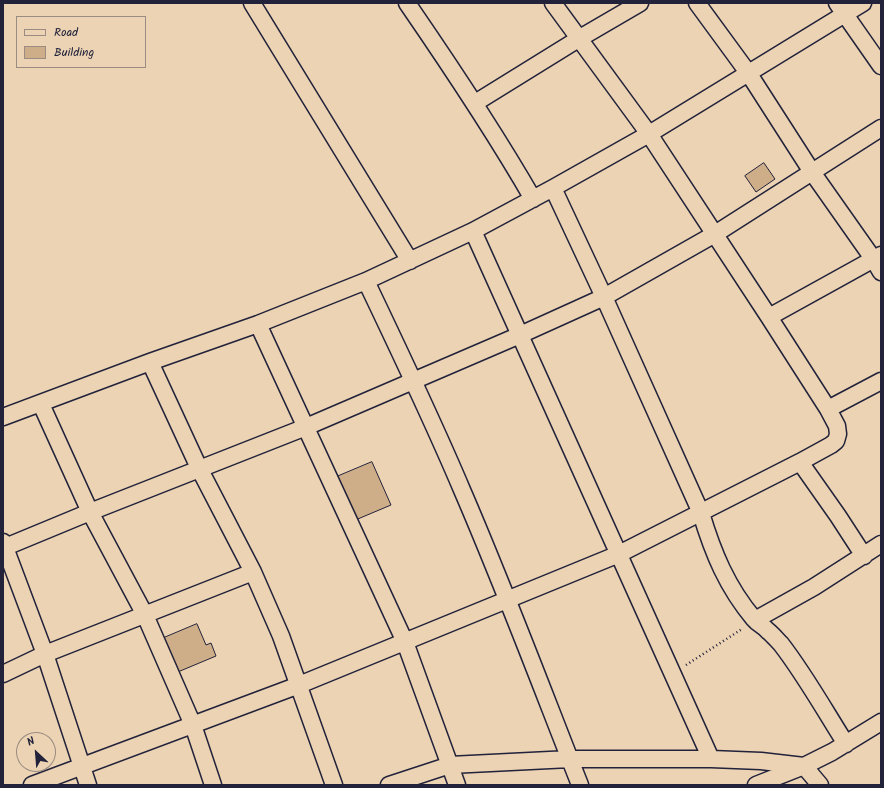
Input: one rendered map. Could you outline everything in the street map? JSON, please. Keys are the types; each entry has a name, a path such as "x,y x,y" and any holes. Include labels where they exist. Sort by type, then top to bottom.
{"street":[{"path":"252,3 410,260"},
{"path":"407,3 475,103 533,199"},
{"path":"32,785 299,685 619,554 800,462 836,441 838,434 837,426 828,409 770,317 650,134 554,3"},
{"path":"475,103 640,3"},
{"path":"697,3 749,74 812,172 879,262 770,317"},
{"path":"3,417 150,362 258,324 366,281 472,231 650,134 749,74 841,9 863,3"},
{"path":"841,9 881,66"},
{"path":"88,785 44,654 4,546 306,427 520,335 604,297 715,234 881,128"},
{"path":"553,188 604,297 701,513 711,545 722,570 731,586 755,620 768,630 780,643 795,664 846,744"},
{"path":"472,231 711,759"},
{"path":"366,281 413,380 462,490 508,600 580,785"},
{"path":"258,324 405,642 457,785"},
{"path":"150,362 199,468 253,572 281,636 334,785"},
{"path":"828,409 881,381"},
{"path":"41,404 90,512 145,615 193,725 213,785"},
{"path":"800,462 864,556"},
{"path":"755,620 864,556 881,544"},
{"path":"3,674 44,654 253,572"},
{"path":"756,785 804,766 846,744 881,722"},
{"path":"388,785 450,765 570,759 711,759 762,761 804,766 820,785"}],"path":[{"path":"672,674 755,620"}],"building":[{"path":"764,163 775,179 756,192 745,176"},
{"path":"372,462 391,505 353,521 334,478"},
{"path":"197,624 206,645 211,643 216,656 173,674 159,640"}]}
